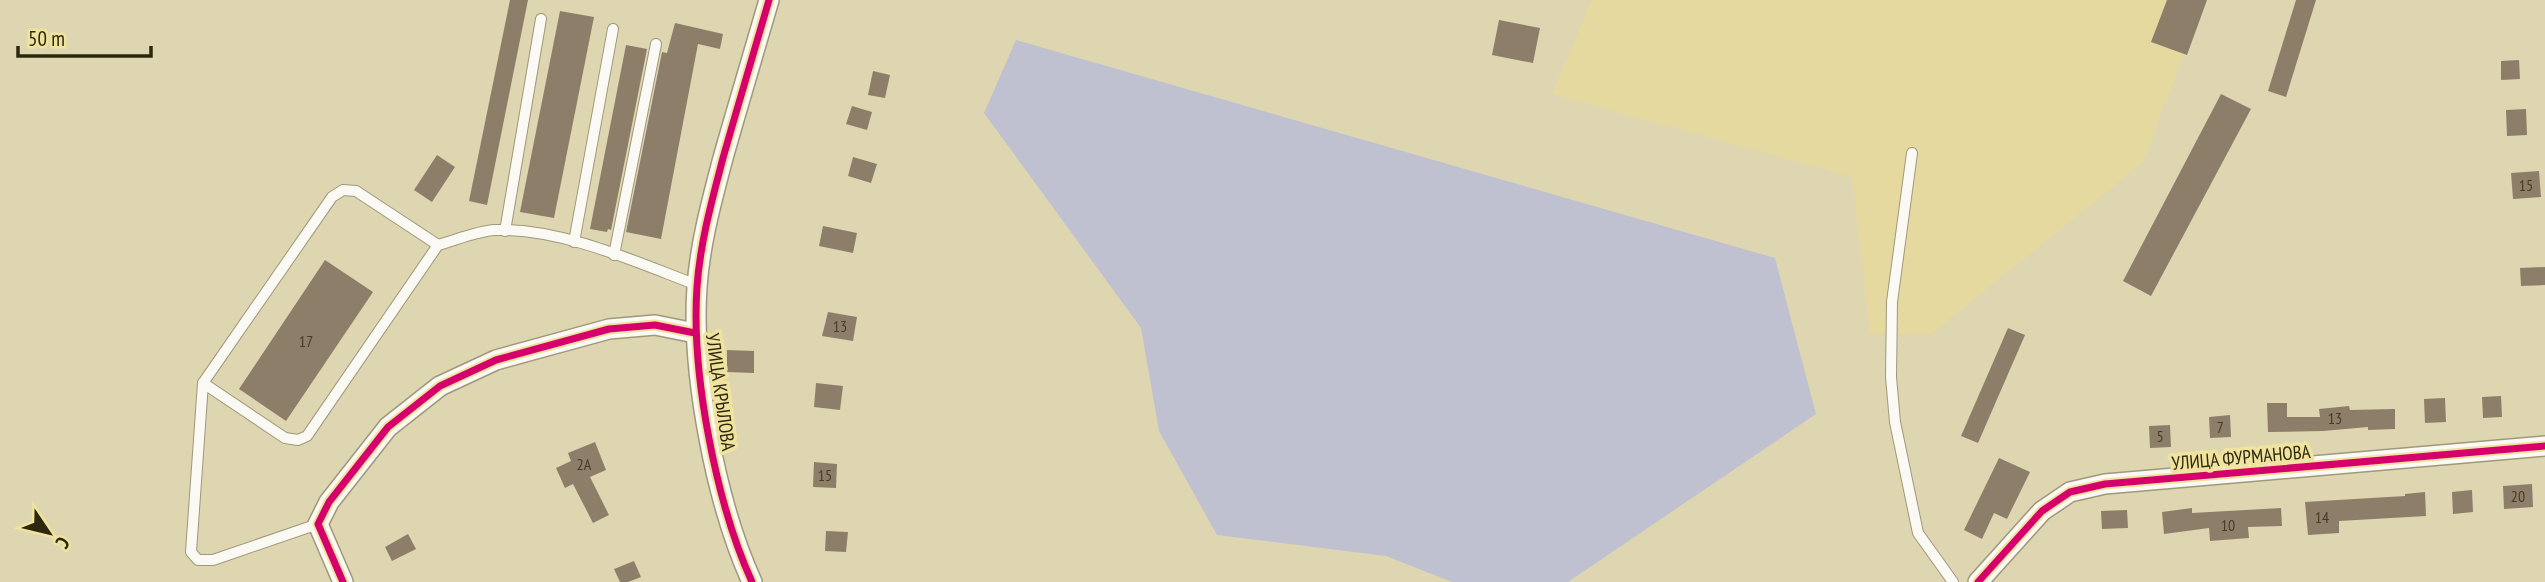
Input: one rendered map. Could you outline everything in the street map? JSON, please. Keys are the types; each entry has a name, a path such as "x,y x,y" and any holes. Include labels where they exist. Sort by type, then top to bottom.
{"street":[{"name":"УЛИЦА КРЫЛОВА","path":"752,582 723,499 706,419 695,333 697,285 709,210 769,0"},
{"path":"343,582 318,524 329,502 388,427 440,386 496,360 609,329 655,325 695,333"},
{"name":"УЛИЦА ФУРМАНОВА","path":"1978,582 2042,511 2070,492 2105,485 2545,446"}],"lane":[{"path":"505,230 541,19"},
{"path":"574,242 613,29"},
{"path":"614,255 656,44"},
{"path":"1912,153 1892,302 1891,377 1895,422 1918,533 1953,582"},
{"path":"318,524 213,560 198,560 191,552 203,383 332,197 343,190 356,191 438,245"},
{"path":"203,383 285,438 298,440 307,436 438,245 492,230 551,236 574,242 697,285"}],"shaded area":[{"path":"1592,0 2204,0 2143,162 1931,334 1870,334 1852,177 1552,94"},
{"path":"1016,40 1775,258 1816,414 1568,582 1452,582 1386,556 1217,535 1159,431 1141,328 984,113"}],"building":[{"path":"510,0 528,0 487,205 469,201"},
{"path":"2167,0 2207,0 2187,55 2151,42"},
{"path":"2296,0 2316,0 2286,97 2268,91"},
{"path":"560,11 594,17 554,218 520,212"},
{"path":"1499,20 1540,28 1533,63 1492,55"},
{"path":"675,23 723,34 720,49 698,44 661,239 626,232 662,52 667,53"},
{"path":"626,45 647,49 611,230 608,229 607,232 590,229"},
{"path":"2519,60 2520,79 2501,80 2501,61"},
{"path":"873,71 890,75 885,98 868,95"},
{"path":"2221,94 2251,109 2151,296 2123,281"},
{"path":"852,106 872,112 867,130 846,124"},
{"path":"2526,109 2527,135 2507,136 2506,110"},
{"path":"437,155 455,167 432,202 414,190"},
{"path":"853,157 877,164 871,183 848,176"},
{"path":"2539,171 2541,197 2513,199 2511,173"},
{"path":"823,226 857,233 853,253 819,246"},
{"path":"325,260 373,292 286,421 239,389"},
{"path":"2545,267 2545,285 2521,286 2520,268"},
{"path":"828,312 857,317 853,341 822,336"},
{"path":"2008,328 2025,335 1978,443 1961,436"},
{"path":"727,350 754,351 754,373 727,372"},
{"path":"816,383 843,386 840,410 814,407"},
{"path":"2501,396 2502,417 2483,418 2482,397"},
{"path":"2445,398 2446,422 2425,423 2424,399"},
{"path":"2267,403 2287,403 2287,417 2320,417 2319,409 2349,406 2350,410 2395,409 2395,429 2368,430 2368,427 2268,432"},
{"path":"2230,415 2231,437 2210,438 2209,417"},
{"path":"2170,425 2171,447 2150,448 2149,426"},
{"path":"595,442 606,470 590,477 609,515 593,523 573,484 565,488 556,468 571,461 568,453"},
{"path":"1999,458 2030,472 2007,519 1994,513 1982,539 1964,530"},
{"path":"814,462 837,464 836,488 813,487"},
{"path":"2532,484 2533,507 2504,509 2503,486"},
{"path":"2472,490 2473,512 2453,514 2452,492"},
{"path":"2425,492 2426,516 2339,521 2339,533 2308,535 2305,502 2405,496"},
{"path":"2192,508 2192,513 2281,508 2282,526 2248,527 2249,538 2210,541 2209,528 2164,534 2162,512"},
{"path":"2127,510 2128,528 2102,529 2101,511"},
{"path":"826,531 848,532 846,552 825,551"},
{"path":"408,534 416,549 392,561 385,547"},
{"path":"634,561 641,577 620,582 614,569"}],"cycle path":[{"path":"752,582 727,515 717,477 702,397 696,321 697,287 704,238 729,138 769,0"},
{"path":"343,582 318,524 329,502 388,427 440,386 496,360 609,329 655,325 695,333"},
{"path":"1978,582 2042,511 2070,492 2105,484 2545,446"}]}
